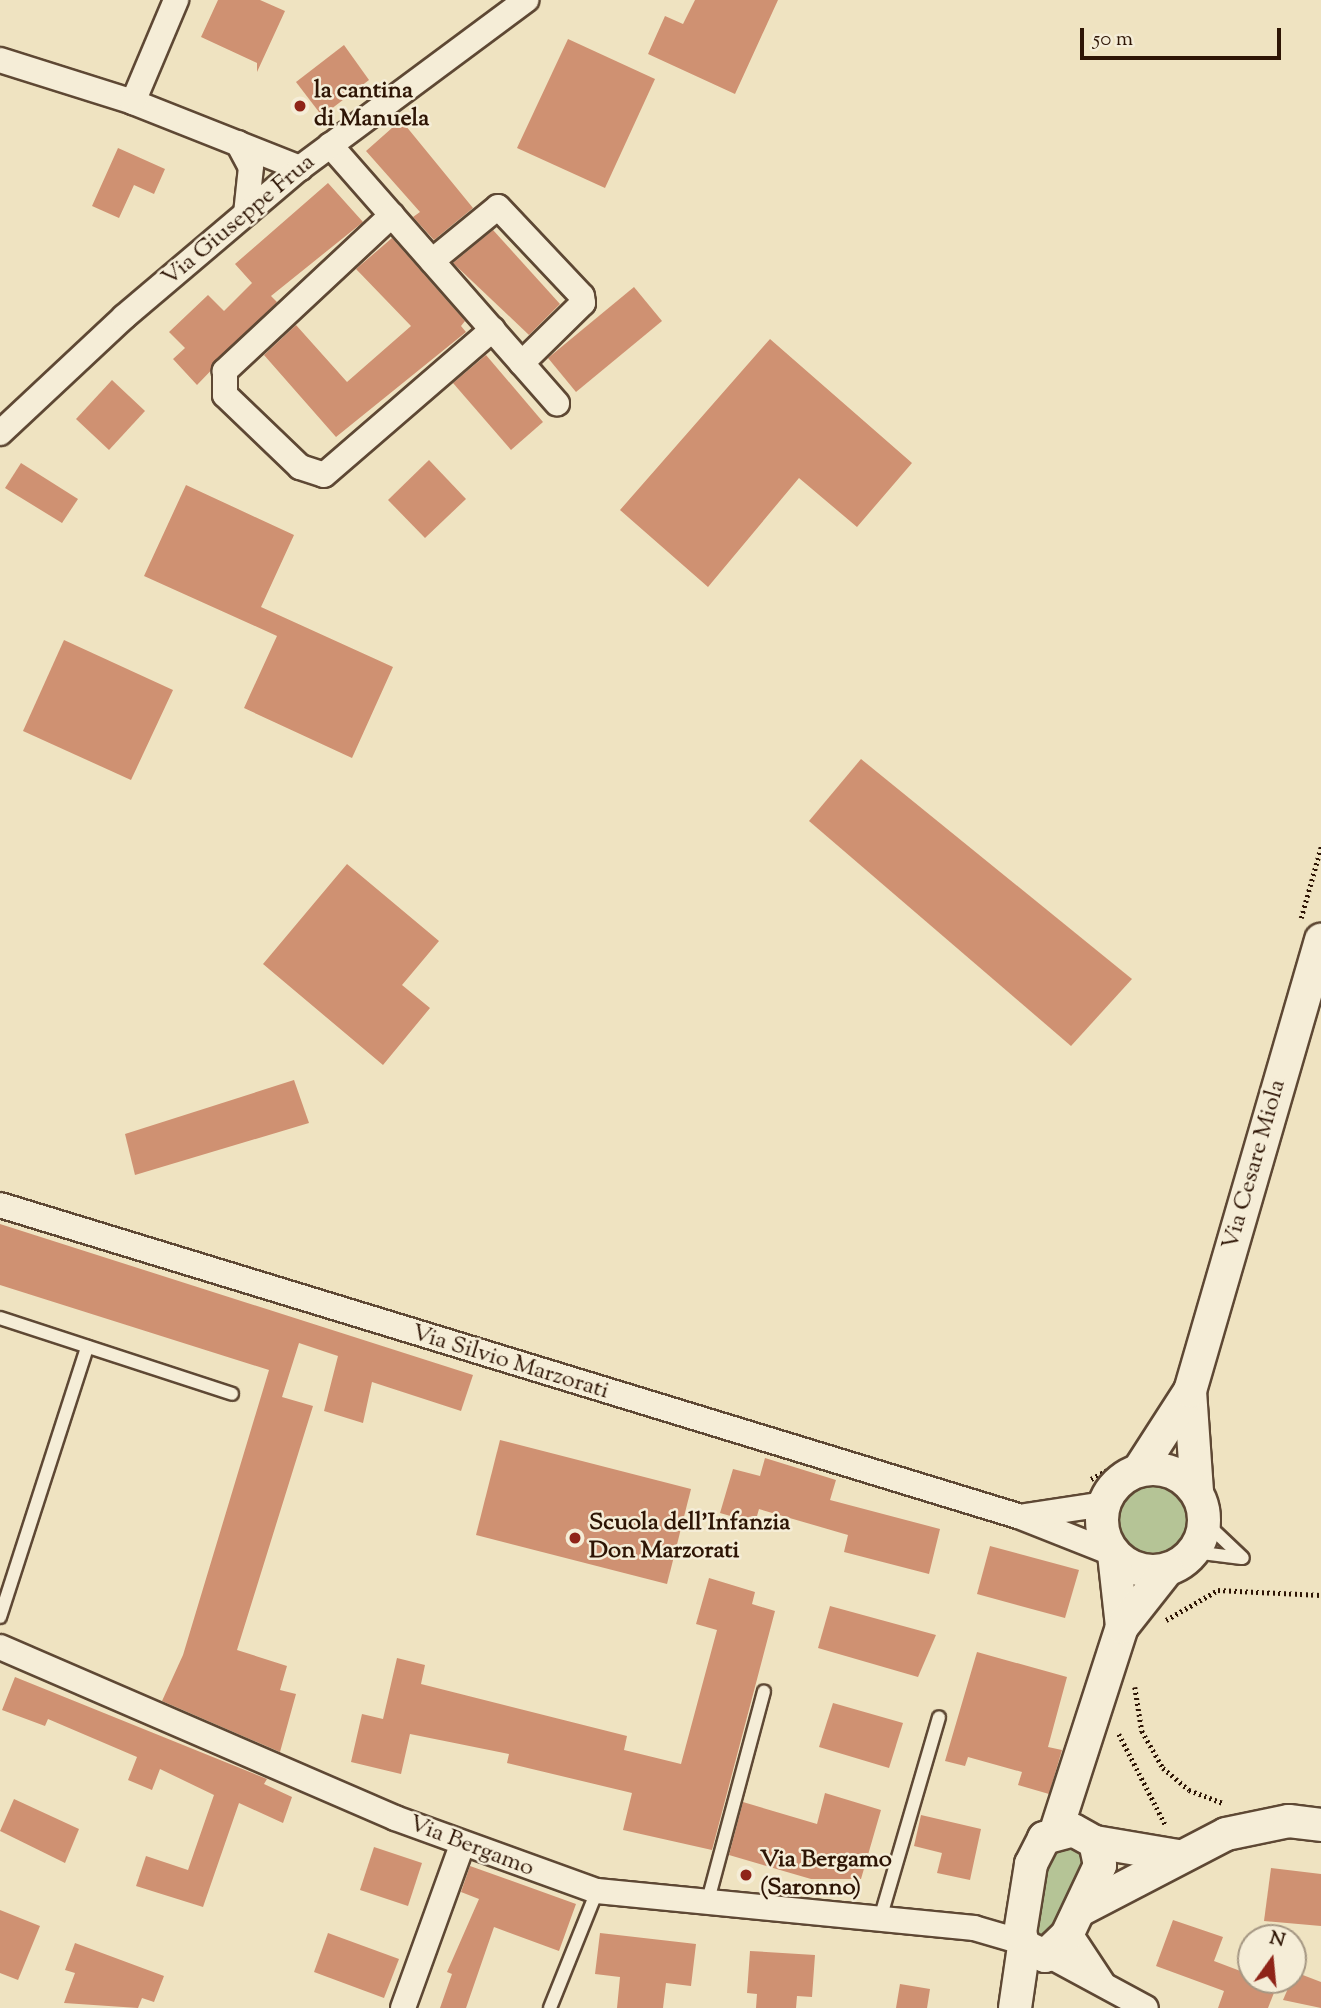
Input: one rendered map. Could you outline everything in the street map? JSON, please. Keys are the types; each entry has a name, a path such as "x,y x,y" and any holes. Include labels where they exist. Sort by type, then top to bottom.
{"street":[{"path":"133,102 176,0"},
{"name":"Via Giuseppe Frua","path":"0,433 300,168 526,0"},
{"path":"0,60 133,102 300,168"},
{"path":"238,144 251,167 246,214"},
{"path":"330,145 557,403"},
{"path":"432,261 498,207 582,296 583,303 522,363"},
{"path":"392,215 225,371 225,396 300,467 324,475 493,329"},
{"name":"Via Cesare Miola","path":"1205,1522 1197,1492 1190,1391 1310,934"},
{"name":"Via Silvio Marzorati","path":"0,1205 1021,1517 1114,1553"},
{"name":"Via Cesare Miola","path":"1094,1493 1122,1479 1190,1391"},
{"path":"1128,1468 1175,1473 1197,1492"},
{"path":"1094,1493 1104,1538 1114,1553 1137,1569 1167,1570"},
{"name":"Via Silvio Marzorati","path":"1021,1517 1094,1493"},
{"path":"1035,1950 1023,1908 1034,1854 1056,1831 1087,1743 1122,1627 1167,1570 1194,1552 1205,1522"},
{"path":"1114,1553 1122,1627"},
{"name":"Via Bergamo","path":"0,1647 462,1845 597,1891 707,1904 974,1927 1035,1950 1146,2008"},
{"path":"1087,1743 1092,1839 1100,1865 1076,1920 1105,1986"},
{"path":"1056,1831 1092,1839 1173,1843 1289,1821 1321,1825"},
{"path":"1015,2006 1035,1950 1173,1843"},
{"path":"403,2008 462,1845"},
{"name":"Via Bergamo","path":"974,1927 1023,1908"}],"lane":[{"path":"0,1318 232,1394"},
{"path":"0,1617 87,1347"},
{"path":"1194,1552 1243,1558 1205,1522"},
{"path":"707,1904 764,1691"},
{"path":"880,1919 939,1717"},
{"path":"550,2008 597,1891"}],"path":[{"path":"1310,934 1321,848"},
{"path":"1094,1493 1128,1468"},
{"path":"1159,1628 1217,1590 1321,1595"},
{"path":"1136,1680 1142,1731 1163,1768 1189,1790 1228,1804"},
{"path":"1100,1699 1173,1843"}],"green space":[{"path":"1153,1479 1174,1485 1184,1495 1190,1516 1184,1537 1174,1547 1153,1553 1132,1547 1122,1537 1116,1516 1122,1495 1132,1485"},
{"path":"1057,1841 1090,1852 1055,1939 1034,1933 1046,1851"}],"building":[{"path":"218,0 260,0 285,11 257,72 257,63 201,37"},
{"path":"695,0 778,0 735,94 648,54 665,16 683,24"},
{"path":"568,39 655,79 605,188 517,148"},
{"path":"344,45 369,80 322,116 296,82"},
{"path":"401,120 473,208 434,240 413,217 420,212 366,151"},
{"path":"118,148 165,169 154,194 134,185 119,218 92,206"},
{"path":"328,183 363,222 271,296 277,302 197,385 173,359 185,348 169,332 208,295 224,311 252,283 235,264"},
{"path":"493,230 560,304 529,335 453,263"},
{"path":"392,238 465,321 461,326 466,332 336,437 264,355 296,325 347,382 411,326 356,269"},
{"path":"634,287 662,321 576,392 548,358"},
{"path":"770,339 912,463 857,527 799,478 708,587 620,510"},
{"path":"486,355 543,422 511,450 453,383"},
{"path":"112,380 145,411 109,450 76,419"},
{"path":"429,460 466,499 425,538 388,500"},
{"path":"21,463 78,499 62,523 5,488"},
{"path":"186,485 294,535 261,607 393,667 352,758 244,708 277,636 144,576"},
{"path":"64,640 173,690 131,780 23,731"},
{"path":"861,759 1132,979 1071,1046 809,821"},
{"path":"347,864 439,941 402,985 430,1008 383,1065 263,964"},
{"path":"294,1080 309,1123 135,1175 125,1134"},
{"path":"0,1224 473,1375 461,1411 372,1382 363,1423 324,1411 338,1356 299,1343 282,1397 313,1406 237,1650 287,1666 280,1690 296,1694 280,1752 162,1701 183,1655 269,1370 0,1285"},
{"path":"500,1440 691,1489 667,1584 476,1535"},
{"path":"765,1458 836,1480 830,1500 940,1529 929,1574 844,1552 848,1535 759,1509 755,1523 720,1513 733,1469 760,1476"},
{"path":"990,1546 1079,1570 1065,1618 977,1594"},
{"path":"709,1578 755,1592 752,1604 775,1611 712,1850 623,1830 632,1793 507,1763 509,1754 410,1734 401,1774 351,1762 362,1714 383,1719 397,1658 425,1665 421,1684 627,1736 624,1750 681,1764 717,1630 696,1624"},
{"path":"830,1606 936,1635 918,1677 818,1648"},
{"path":"977,1652 1067,1677 1048,1747 1062,1750 1049,1794 1018,1785 1022,1772 968,1757 965,1766 945,1761"},
{"path":"15,1677 267,1779 264,1784 292,1797 283,1823 239,1803 203,1907 136,1886 146,1856 188,1870 214,1795 160,1769 152,1790 128,1780 137,1757 48,1719 45,1726 2,1710"},
{"path":"833,1703 903,1723 889,1768 819,1747"},
{"path":"825,1793 881,1810 861,1879 811,1879 729,1855 743,1802 817,1824"},
{"path":"14,1799 79,1829 65,1863 0,1831"},
{"path":"921,1815 981,1829 970,1880 937,1873 942,1853 914,1846"},
{"path":"374,1847 422,1863 408,1906 360,1890"},
{"path":"470,1866 576,1904 559,1951 494,1927 466,2008 440,2008 452,1974 447,1972 479,1899 461,1892"},
{"path":"1271,1868 1321,1874 1321,1926 1264,1921"},
{"path":"0,1910 40,1926 18,1980 0,1973"},
{"path":"1173,1920 1223,1937 1214,1961 1237,1970 1237,1994 1273,1994 1268,2008 1218,2008 1224,1991 1156,1966"},
{"path":"328,1933 399,1959 384,1998 314,1972"},
{"path":"600,1933 696,1944 691,1986 666,1983 663,2008 617,2008 620,1977 595,1974"},
{"path":"75,1943 164,1976 154,2002 142,1998 138,2008 64,2003 75,1973 65,1970"},
{"path":"750,1951 815,1955 812,1997 797,1996 796,2008 756,2008 757,1994 747,1993"},
{"path":"1307,1977 1321,1982 1321,2008 1283,2000 1286,1994 1307,1994"},
{"path":"900,1984 930,1989 927,2008 896,2008"}],"place":[{"name":"la cantina di Manuela","path":"300,106"},
{"name":"Scuola dell'Infanzia Don Marzorati","path":"575,1538"},
{"name":"Via Bergamo (Saronno)","path":"746,1875"}]}
